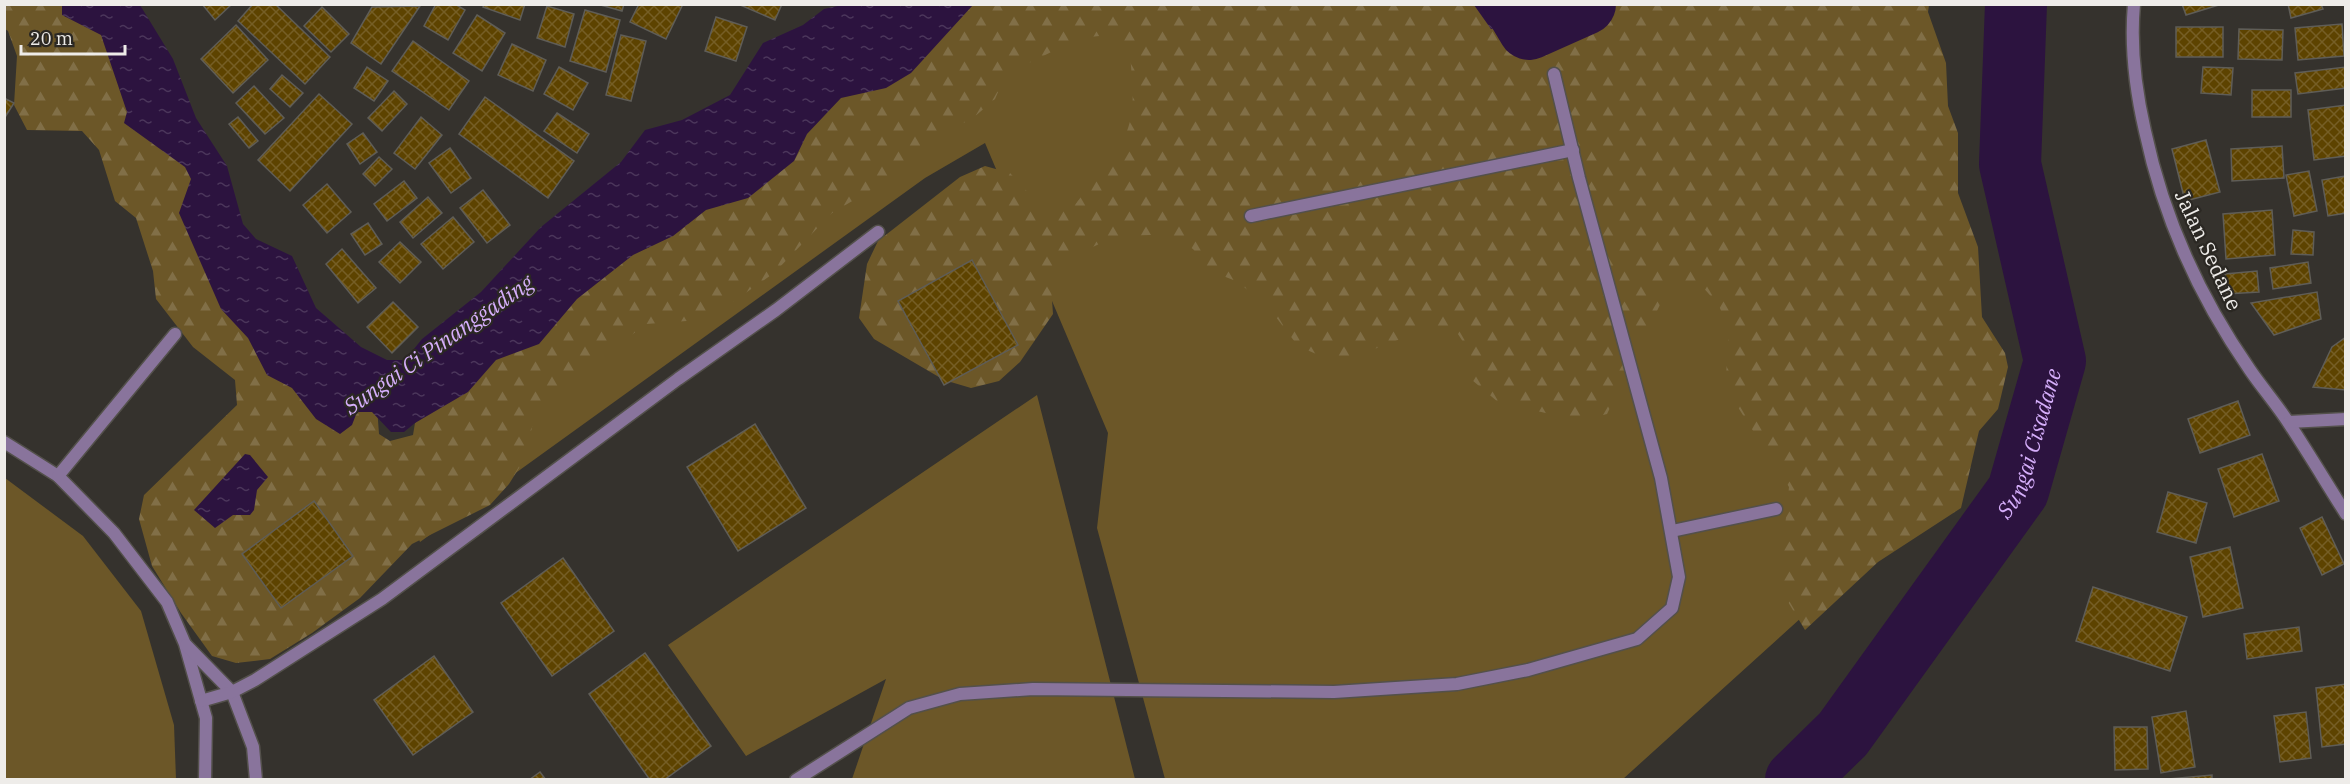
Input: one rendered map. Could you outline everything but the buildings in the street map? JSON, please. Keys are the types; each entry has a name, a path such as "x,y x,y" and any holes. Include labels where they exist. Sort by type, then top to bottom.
{"street":[{"name":"Jalan Sedane","path":"2134,4 2132,35 2134,76 2153,169 2172,226 2222,324 2249,369 2289,422 2346,514"},
{"path":"796,780 909,708 960,694 1033,689 1334,692 1392,690 1469,681 1528,670 1637,639 1672,608 1679,577 1661,478 1554,74"},
{"path":"1251,216 1573,150"},
{"path":"201,702 232,692 295,655 416,574 678,379 776,310 878,232"},
{"path":"58,476 175,334"},
{"path":"2289,422 2346,418"},
{"path":"4,442 58,476 114,533 167,602 185,644 206,718 205,780"},
{"path":"1672,531 1776,509"},
{"path":"185,644 232,692 253,747 256,780"}],"green space":[{"path":"924,4 1929,5 1928,12 1946,63 1948,106 1958,133 1958,193 1978,247 1982,317 2005,353 2008,367 1998,409 1979,431 1961,508 1878,562 1805,630 1779,587 1789,487 1734,401 1726,376 1729,328 1718,304 1699,283 1671,282 1607,414 1580,421 1498,402 1472,380 1471,354 1456,331 1429,328 1351,358 1323,357 1298,346 1266,304 1236,281 1210,271 1193,249 1169,234 1114,237 1063,261 1051,286 1053,314 1020,362 999,381 971,388 944,380 874,339 859,318 867,264 878,241 960,177 985,166 1010,173 1045,211 1070,211 1101,172 1127,131 1133,101 1130,51 1109,35 1080,38 1006,74 995,99 973,118 921,145 881,184 832,213 774,273 727,306 700,320 646,324 537,407 524,460 509,484 490,505 412,544 360,598 312,633 270,659 236,663 212,656 181,613 152,566 139,519 144,495 237,405 235,380 193,347 156,299 153,271 136,218 115,201 99,150 82,131 27,130 14,105 17,56 8,31 5,29 4,5 80,5 152,101 218,200 343,405 377,407 379,434 390,441 413,435 415,423 577,281"},
{"path":"963,5 1901,5 1844,579 1623,779 1165,779 1097,528 1108,433 985,143 925,178 420,542 398,489"},
{"path":"1037,395 1135,779 852,779 886,679 746,756 668,645"},
{"path":"5,478 83,536 141,611 174,725 176,779 5,779"}],"water":[{"path":"62,5 140,5 173,59 196,118 227,166 243,224 256,239 292,256 316,308 361,347 387,360 405,360 422,339 481,292 541,227 621,162 645,130 682,120 730,95 763,43 803,25 824,9 842,5 973,5 911,73 886,88 841,98 807,134 794,161 748,198 706,210 673,236 633,255 577,299 539,344 496,360 468,392 415,423 404,432 391,432 372,412 357,412 352,425 340,434 316,419 292,388 267,375 248,338 221,309 179,213 191,179 185,167 124,123 127,112 101,35 62,15"},
{"path":"1474,5 1568,5 1558,9 1548,27 1491,29"},
{"path":"245,454 250,455 268,477 257,490 254,510 250,515 233,515 215,528 194,510"}],"waterway":[{"name":"Sungai Ci Pinanggading","path":"1514,4 1529,29 1585,4"},
{"name":"Sungai Cisadane","path":"1796,780 1843,734 2018,491 2055,361 2010,164 2016,4"}]}
